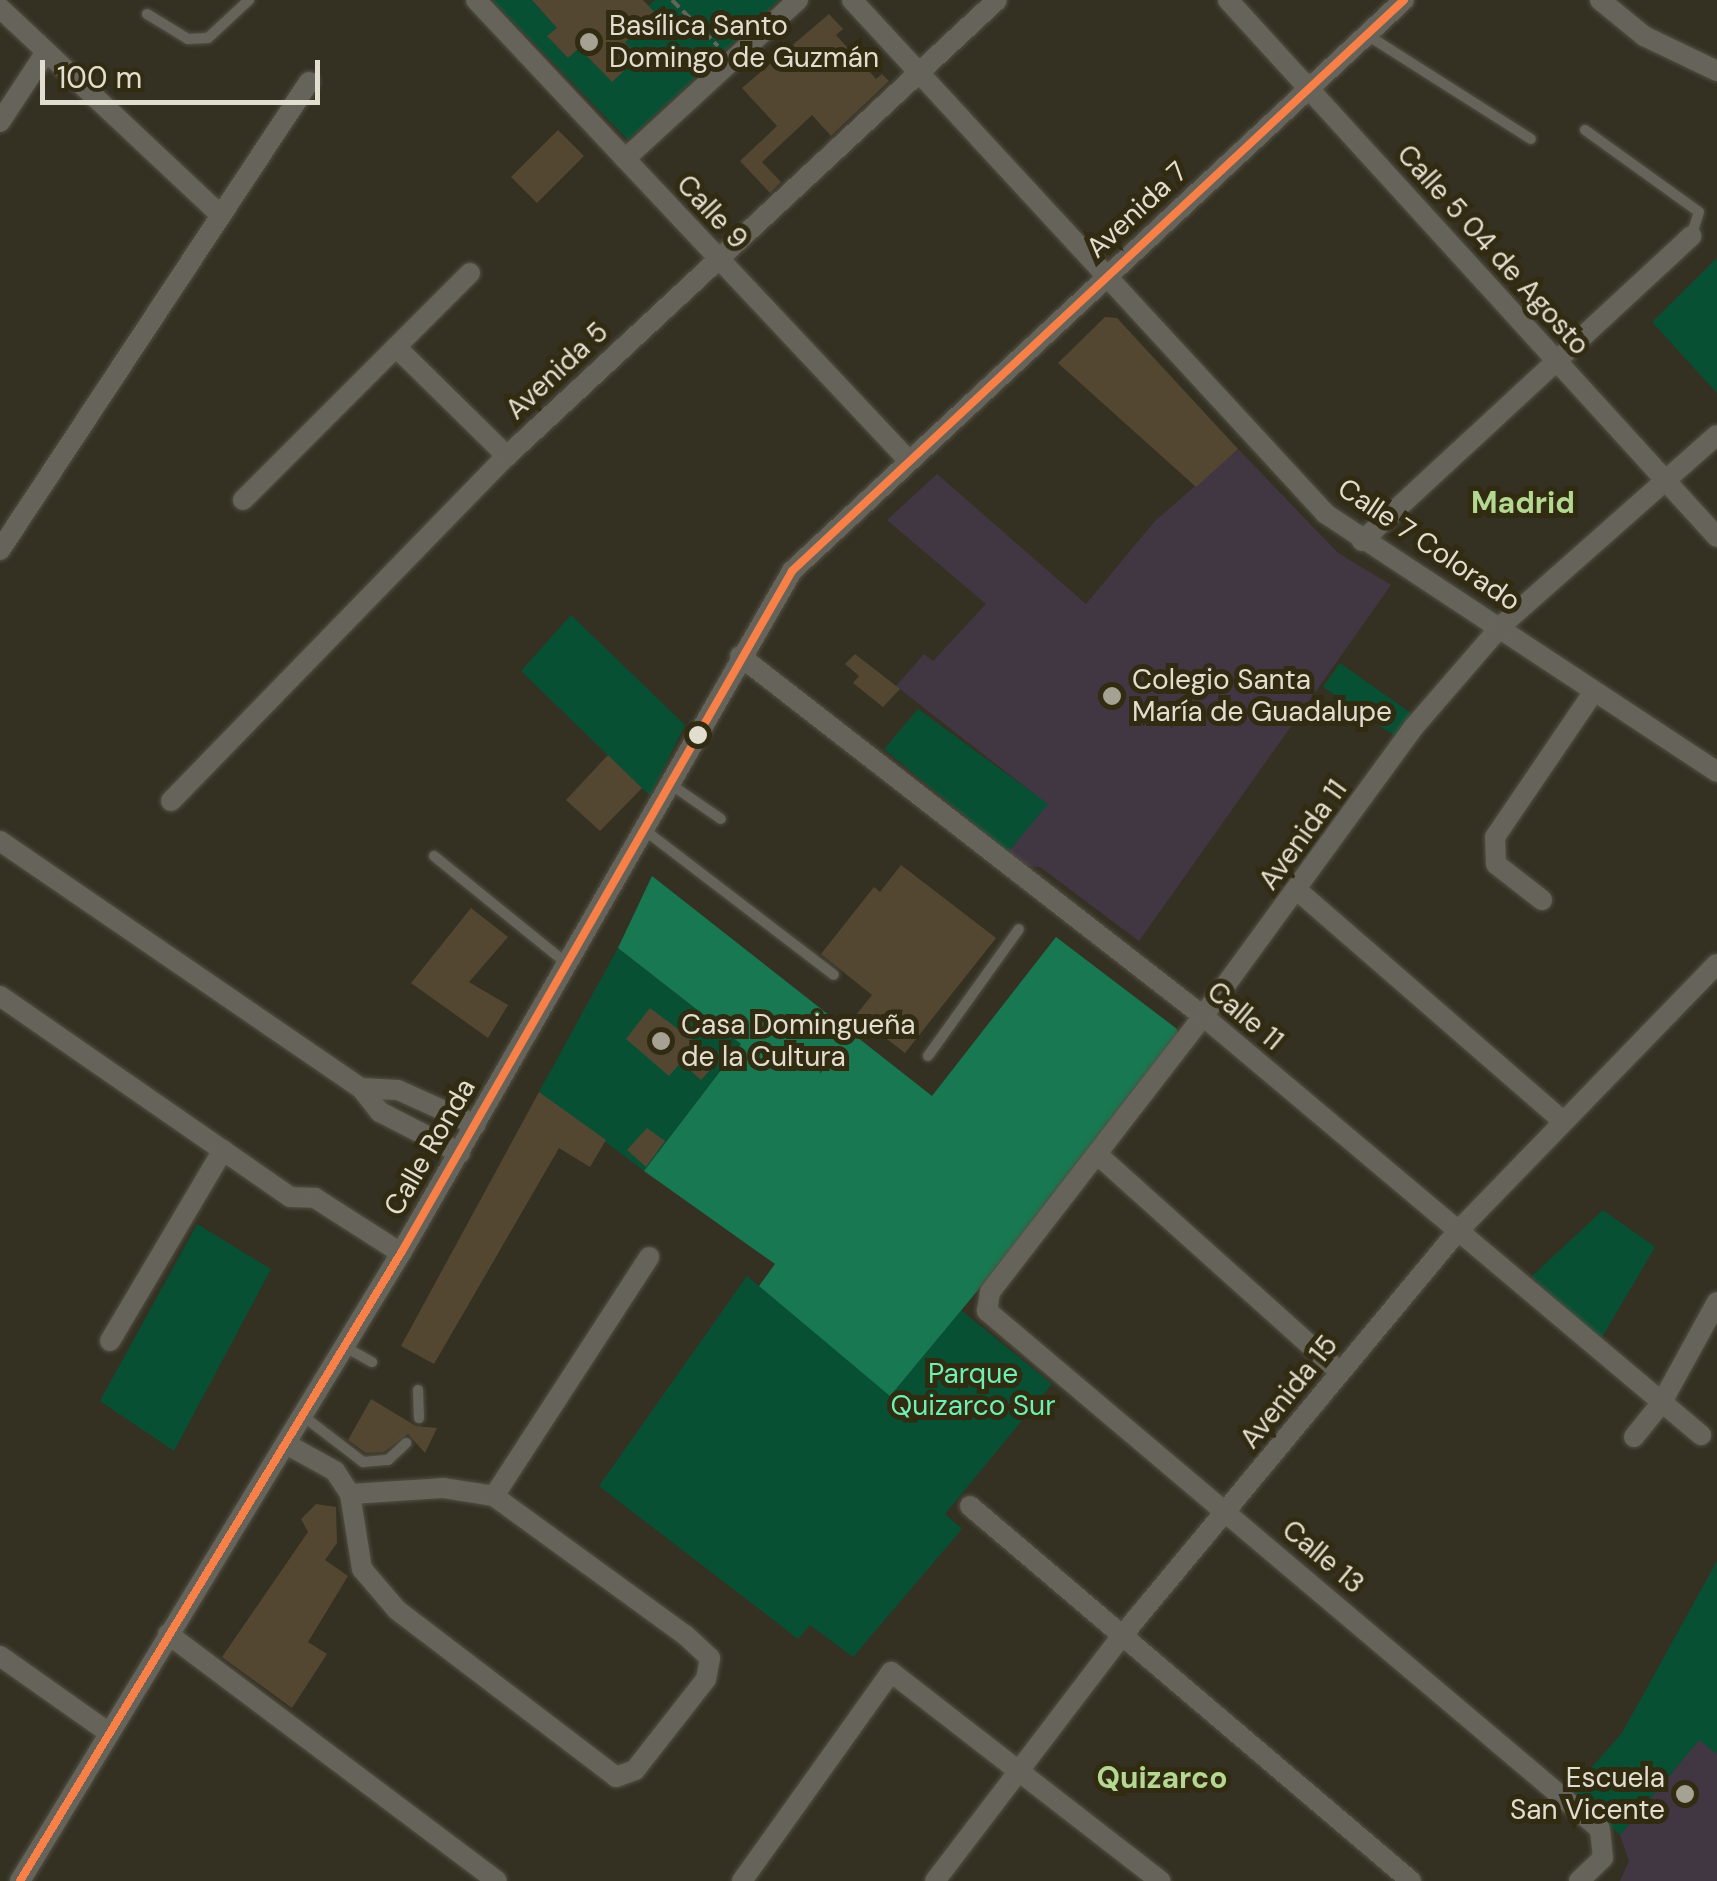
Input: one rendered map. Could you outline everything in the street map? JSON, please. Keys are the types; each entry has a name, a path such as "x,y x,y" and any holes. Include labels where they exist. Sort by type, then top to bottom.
{"street":[{"name":"Calle 9","path":"476,0 909,461"},
{"path":"625,159 798,0"},
{"name":"Calle 7 Colorado","path":"852,0 1110,275 1295,482 1362,541 1501,626 1593,692 1717,772"},
{"name":"Avenida 5","path":"171,800 507,456 997,0"},
{"name":"Calle 5 04 de Agosto","path":"1228,0 1717,537"},
{"name":"Avenida 7","path":"909,461 1404,0"},
{"path":"1600,0 1644,36 1717,71"},
{"path":"0,8 219,214"},
{"path":"0,122 46,52"},
{"path":"0,550 309,82"},
{"path":"1362,541 1691,236"},
{"path":"242,500 470,273"},
{"path":"396,346 507,456"},
{"name":"Avenida 11","path":"986,1310 990,1292 1298,890 1413,728 1501,626 1717,436"},
{"name":"Calle Ronda","path":"20,1881 460,1153 567,963 647,832 740,656 792,571 909,461"},
{"name":"Calle 11","path":"740,656 1203,1016 1701,1435"},
{"path":"1542,900 1496,864 1495,837 1593,692"},
{"path":"0,840 362,1088 380,1112 460,1153"},
{"path":"1298,890 1564,1121"},
{"name":"Avenida 15","path":"935,1881 1018,1766 1121,1637 1456,1232 1717,964"},
{"path":"0,996 290,1197 315,1198 401,1253"},
{"path":"362,1088 398,1090 476,1124"},
{"path":"110,1341 223,1150"},
{"path":"1098,1155 1340,1372"},
{"path":"494,1496 649,1257"},
{"path":"1634,1437 1662,1402 1717,1302"},
{"name":"Calle 13","path":"986,1310 1600,1829 1603,1858 1579,1881"},
{"path":"286,1444 334,1472 350,1494 362,1568 378,1590 616,1777 635,1770 706,1679 710,1658 494,1496 429,1488 350,1494"},
{"path":"970,1506 1411,1881"},
{"path":"168,1634 496,1881"},
{"path":"0,1656 109,1733"},
{"path":"742,1881 891,1672 1018,1766 1160,1881"}],"lane":[{"path":"147,14 188,39 208,38 250,0"},
{"path":"1366,34 1531,139"},
{"path":"1585,130 1699,212 1691,236"},
{"path":"673,786 721,819"},
{"path":"647,832 834,975"},
{"path":"434,856 567,963"},
{"path":"928,1056 1020,929"},
{"path":"344,1347 372,1362"},
{"path":"418,1390 419,1418"},
{"path":"302,1415 362,1462 388,1460 406,1443"}],"path":[{"path":"672,0 732,60"}],"shaded area":[{"name":"Colegio Santa María de Guadalupe","path":"1238,449 1338,553 1391,585 1139,941 1040,867 1025,866 1008,852 1047,804 896,686 924,654 933,661 986,604 887,520 937,474 1086,604 1155,521"},
{"name":"Escuela San Vicente","path":"1700,1739 1717,1754 1717,1881 1620,1881 1629,1861 1620,1835"}],"green space":[{"path":"492,0 532,0 557,28 548,36 568,58 579,48 612,82 638,57 618,34 636,17 644,25 655,15 648,6 655,0 779,0 628,140"},
{"path":"1717,258 1717,393 1652,322"},
{"path":"571,615 685,725 650,796 521,671"},
{"path":"1340,663 1415,716 1395,736 1323,687"},
{"path":"918,709 1048,804 1008,852 884,749"},
{"path":"652,876 932,1096 1056,937 1177,1029 1180,1047 890,1396 759,1286 775,1264 644,1171 741,1044 618,948"},
{"path":"618,948 741,1044 644,1171 539,1092"},
{"path":"1603,1210 1655,1247 1601,1339 1531,1277"},
{"path":"197,1224 271,1269 174,1451 100,1401"},
{"name":"Parque Quizarco Sur","path":"747,1276 890,1395 961,1310 1052,1384 945,1514 962,1529 853,1657 810,1625 798,1639 599,1486"},
{"path":"1717,1561 1717,1754 1699,1740 1620,1835 1572,1790 1622,1733"}],"building":[{"name":"Basílica Santo Domingo de Guzmán","path":"532,0 643,0 656,14 625,42 639,57 612,82 579,48 568,58 547,36 557,28"},
{"path":"829,14 843,29 836,35 876,79 882,74 889,81 831,136 812,115 762,162 781,182 770,193 740,161 777,126 742,88"},
{"path":"558,130 584,156 537,203 511,177"},
{"path":"1105,317 1117,318 1238,449 1196,487 1058,363"},
{"path":"855,654 900,689 883,707 853,683 859,676 845,664"},
{"path":"608,755 642,788 600,831 566,800"},
{"path":"901,865 996,938 905,1053 856,1015 872,995 821,954 874,887 880,892"},
{"path":"471,908 508,937 469,982 508,1005 488,1038 411,983"},
{"name":"Casa Domingueña de la Cultura","path":"650,1008 719,1060 701,1080 681,1062 669,1076 626,1039"},
{"path":"539,1092 606,1140 590,1167 559,1148 434,1364 401,1346"},
{"path":"647,1128 665,1141 646,1167 627,1150"},
{"path":"371,1399 416,1426 437,1428 425,1453 408,1434 384,1452 366,1453 348,1440"},
{"path":"316,1504 336,1507 337,1543 325,1560 348,1576 308,1642 327,1654 292,1708 222,1657 308,1532 301,1519"}],"transit line":[{"path":"20,1881 401,1253 792,571 1404,0"}],"place":[{"name":"Basílica Santo Domingo de Guzmán","path":"589,42"},
{"name":"Colegio Santa María de Guadalupe","path":"1112,696"},
{"name":"Casa Domingueña de la Cultura","path":"661,1041"},
{"name":"Escuela San Vicente","path":"1685,1794"}],"district":[{"name":"Madrid","path":"1523,503"},
{"name":"Quizarco","path":"1162,1778"}]}
